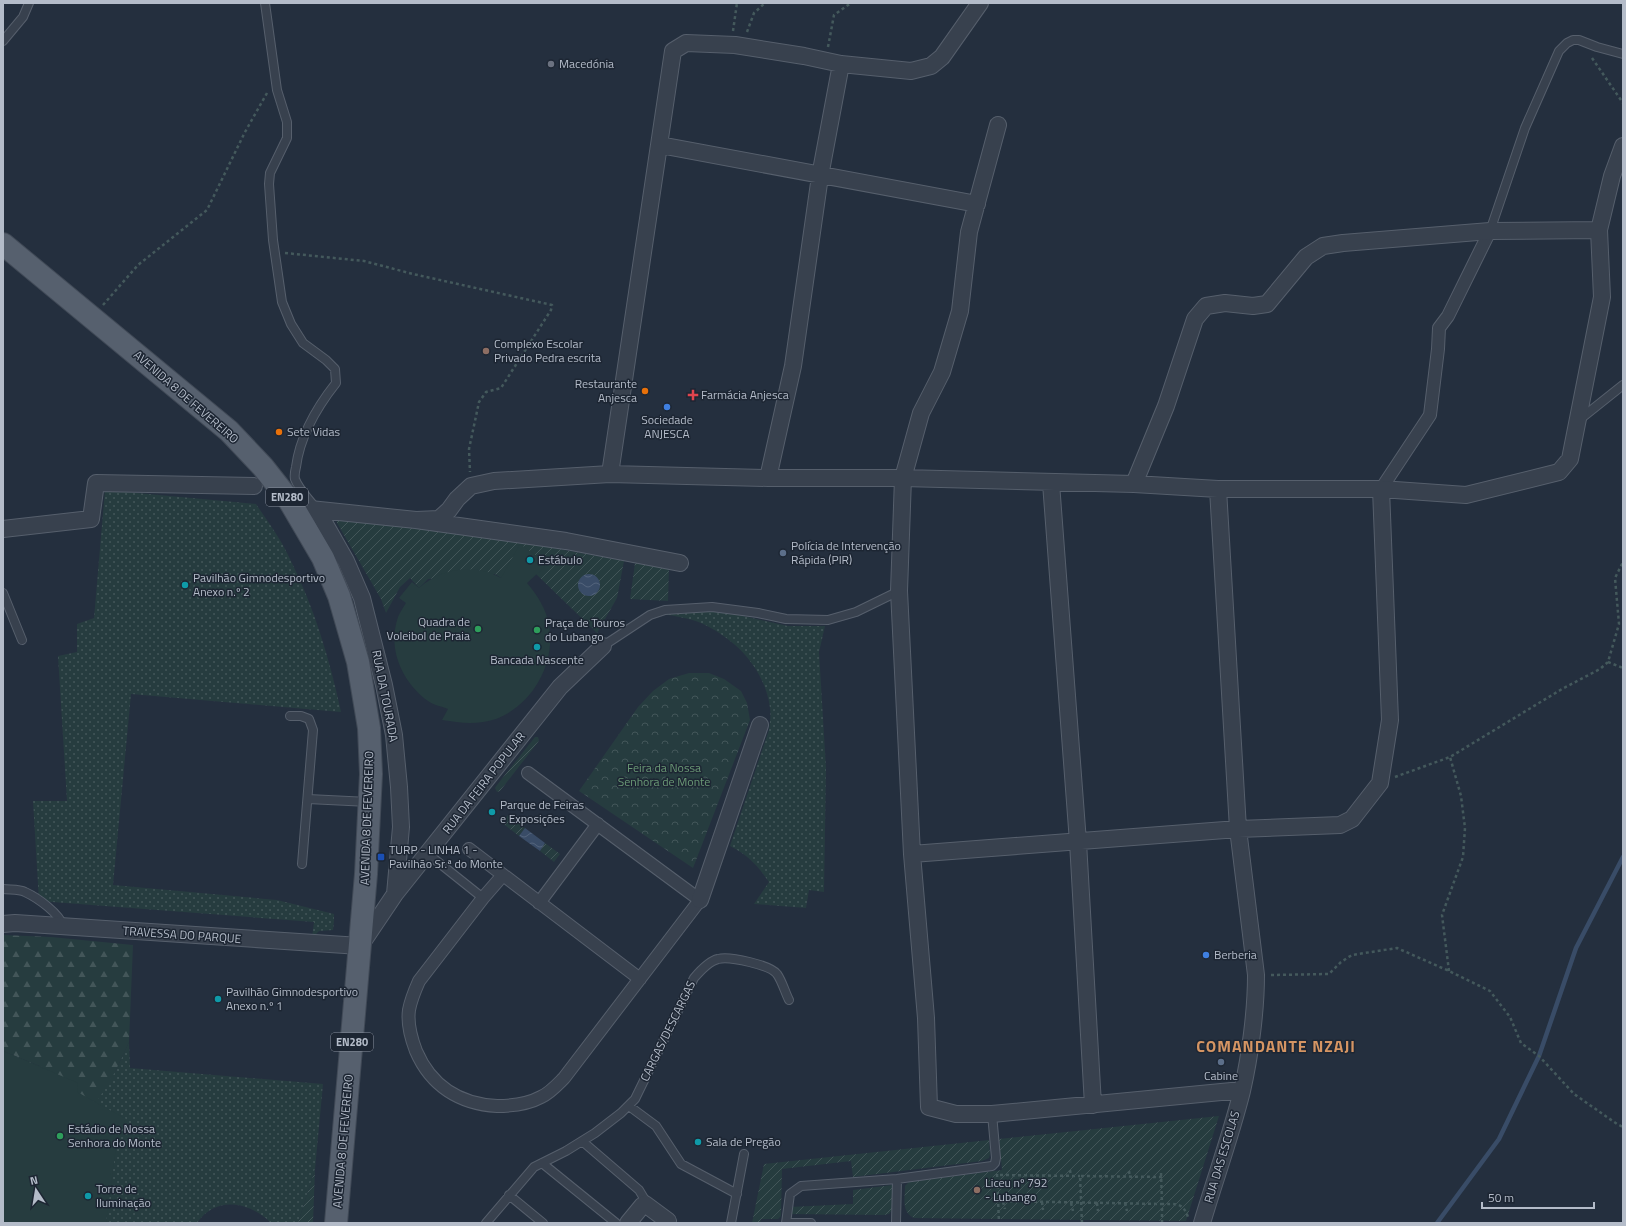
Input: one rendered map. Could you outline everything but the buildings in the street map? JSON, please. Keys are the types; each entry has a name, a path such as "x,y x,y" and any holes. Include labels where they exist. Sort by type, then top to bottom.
{"main road":[{"name":"AVENIDA 8 DE FEVEREIRO","path":"3,244 230,431 263,467 294,507 323,558 339,596 358,662 369,728 371,774 360,946 336,1223"}],"street":[{"path":"610,474 673,51 686,43 735,46 833,63 911,70 931,66 942,57 980,3"},
{"path":"768,478 793,366 820,176 833,63"},
{"path":"998,125 969,232 960,311 942,372 921,413 903,478 899,591 912,854 926,1018 929,1107 956,1114 992,1114 1242,1090"},
{"path":"660,145 820,176 977,204"},
{"path":"416,520 440,519 471,486 494,481 610,474 768,478 903,478 1134,484 1218,489 1381,489 1466,495 1559,472 1570,459 1602,297 1599,230 1612,176 1623,146"},
{"path":"1134,484 1166,406 1195,320 1206,306 1225,303 1253,306 1267,304 1306,257 1323,246 1490,231 1599,230"},
{"path":"912,854 1238,829 1340,825 1352,818 1380,783 1390,720 1381,489 1430,415 1439,328 1448,316 1490,231"},
{"path":"3,529 91,519 96,483 254,486"},
{"path":"1052,483 1078,842 1093,1104"},
{"name":"RUA DAS ESCOLAS","path":"1202,1223 1242,1090 1252,1030 1256,993 1256,975 1238,829 1218,489"},
{"path":"294,507 416,520 566,542 680,563"},
{"name":"RUA DA TOURADA","path":"318,510 346,561 362,598 384,684 394,735 399,787 401,827 395,894"},
{"name":"RUA DA FEIRA POPULAR","path":"360,946 395,894 560,687 603,646"},
{"path":"503,875 483,898 419,981 412,996 409,1011 409,1026 412,1042 428,1073 444,1088 461,1098 481,1105 504,1106 524,1104 541,1098 554,1088 564,1078 700,900 760,725"},
{"path":"528,773 700,900"},
{"path":"539,903 598,824"},
{"path":"469,849 640,979"},
{"name":"TRAVESSA DO PARQUE","path":"3,924 360,946"},
{"path":"628,1223 642,1206 647,1205 668,1222"}],"lane":[{"path":"3,41 23,17 29,3"},
{"path":"265,3 277,90 287,122 287,138 270,173 268,184 282,302 291,324 303,343 326,360 335,369 336,383 325,397 308,427 297,460 295,478 300,488 318,510"},
{"path":"1490,231 1525,128 1559,51 1567,43 1574,40 1579,40 1597,47 1623,54"},
{"path":"1577,422 1623,385"},
{"path":"603,646 650,615 665,610 712,607 758,613 786,619 828,620 856,612 899,591"},
{"path":"3,593 22,640"},
{"path":"290,716 306,717 312,725 308,799 302,864"},
{"path":"308,799 370,802"},
{"path":"428,854 483,898"},
{"path":"3,889 24,892 51,909 61,920 64,928"},
{"name":"CARGAS/DESCARGAS","path":"486,1223 534,1167 582,1142 595,1133 635,1099 694,978 703,968 718,959 734,959 760,965 776,973 789,1000"},
{"path":"628,1106 656,1126 681,1164 736,1194"},
{"path":"811,1223 786,1223 790,1194 801,1186 897,1179 992,1166 995,1163 996,1158 992,1114"},
{"path":"582,1142 639,1190 647,1205"},
{"path":"731,1223 744,1154"},
{"path":"542,1163 616,1223"},
{"path":"896,1223 897,1179"},
{"path":"509,1195 542,1223"}],"path":[{"path":"735,46 733,33 737,3"},
{"path":"754,34 747,33 754,13 765,3"},
{"path":"833,63 834,15 851,3"},
{"path":"1579,40 1623,103"},
{"path":"92,318 138,265 207,210 245,132 275,77"},
{"path":"275,252 364,261 413,274 552,305 551,310 501,388 486,392 479,402 469,449 471,486"},
{"path":"1380,783 1450,757 1562,689 1600,669 1608,662 1619,624 1615,578 1623,562"},
{"path":"1608,662 1623,668"},
{"path":"1449,971 1442,915 1463,857 1465,828 1461,796 1450,757"},
{"path":"1256,975 1329,974 1341,962 1352,955 1397,948 1490,991 1510,1017 1521,1043 1539,1056 1574,1094 1623,1127"},
{"path":"996,1158 999,1223"},
{"path":"1008,1170 1009,1175"},
{"path":"1041,1170 1042,1175"},
{"path":"1070,1170 1072,1176"},
{"path":"1129,1171 1130,1177"},
{"path":"1161,1172 1162,1223"},
{"path":"997,1175 1162,1177"},
{"path":"1080,1176 1082,1223"},
{"path":"998,1202 1125,1203 1181,1206 1186,1210 1190,1223"},
{"path":"1003,1202 1005,1209"},
{"path":"1042,1202 1043,1210"},
{"path":"1071,1203 1073,1211"},
{"path":"1097,1203 1098,1210"},
{"path":"1125,1203 1127,1211"}],"green space":[{"path":"105,490 256,504 283,544 307,596 332,673 341,712 131,694 113,885 277,900 334,914 333,930 319,931 312,938 314,922 39,901 33,801 67,801 58,656 77,652 77,624 94,618"},
{"path":"340,518 510,540 624,561 617,598 597,633 536,574 547,563 501,578 495,574 428,579 419,588 410,578 400,587 386,613 381,599 337,523 337,520"},
{"path":"520,544 548,564 527,583 541,602 549,625 549,654 545,668 531,693 521,704 496,719 476,723 462,723 442,720 448,709 430,702 419,693 404,675 399,664 394,641 395,629 398,617 406,603 399,598 412,582 419,588 437,576 458,570 480,570 501,578"},
{"path":"635,563 669,567 668,601 630,599"},
{"path":"704,610 743,616 788,626 825,626 819,652 826,768 824,892 809,890 806,908 754,904 769,882 752,861 730,846 769,730 770,708 767,694 755,668 737,647 714,630 701,623 687,618 662,614"},
{"name":"Feira da Nossa Senhora de Monte","path":"689,673 709,673 724,679 741,691 747,703 750,720 693,868 579,791 638,707 653,691 669,679"},
{"path":"535,737 538,737 538,742 500,791 497,792 495,788 497,785"},
{"path":"508,815 525,828 519,836 502,823"},
{"path":"545,843 560,854 554,862 540,851"},
{"path":"3,935 51,937 133,945 129,1042 115,1072 96,1103 77,1092 40,1066 3,1051"},
{"path":"129,1042 130,1068 323,1084 315,1169 298,1223 271,1223 263,1216 243,1206 223,1205 214,1208 205,1214 197,1223 44,1223 3,1051 40,1066 115,1072"},
{"name":"Estádio de Nossa Senhora do Monte","path":"3,1051 78,1083 77,1092 126,1119 118,1132 106,1223 3,1223"},
{"name":"Liceu nº 792 - Lubango","path":"1219,1116 1186,1221 914,1218 905,1208 905,1186 909,1182 1002,1170 999,1139"},
{"path":"989,1140 989,1158 982,1161 853,1177 851,1161 782,1169 781,1216 778,1219 761,1219 760,1223 752,1223 764,1164"},
{"path":"315,1169 313,1223 298,1223"},
{"path":"892,1185 892,1210 889,1214 790,1214 790,1207 853,1204 853,1190"}],"water":[{"path":"589,574 593,575 599,581 599,589 593,595 589,596 585,595 579,589 578,585 579,581 585,575"},
{"path":"525,828 545,843 540,851 519,836"}],"waterway":[{"path":"1437,1223 1499,1139 1539,1056 1576,948 1623,857"}],"place":[{"name":"Macedónia","path":"551,64"},
{"name":"Complexo Escolar Privado Pedra escrita","path":"486,351"},
{"name":"Restaurante Anjesca","path":"645,391"},
{"name":"Farmácia Anjesca","path":"693,395"},
{"name":"Sociedade ANJESCA","path":"667,407"},
{"name":"Sete Vidas","path":"279,432"},
{"name":"Polícia de Intervenção Rápida (PIR)","path":"783,553"},
{"name":"Estábulo","path":"530,560"},
{"name":"Pavilhão Gimnodesportivo Anexo n.º 2","path":"185,585"},
{"name":"Quadra de Voleibol de Praia","path":"478,629"},
{"name":"Praça de Touros do Lubango","path":"537,630"},
{"name":"Bancada Nascente","path":"537,647"},
{"name":"Parque de Feiras e Exposições","path":"492,812"},
{"name":"TURP - LINHA 1 - Pavilhão Sr.ª do Monte","path":"381,857"},
{"name":"Berberia","path":"1206,955"},
{"name":"Pavilhão Gimnodesportivo Anexo n.º 1","path":"218,999"},
{"name":"Cabine","path":"1221,1062"},
{"name":"Estádio de Nossa Senhora do Monte","path":"60,1136"},
{"name":"Sala de Pregão","path":"698,1142"},
{"name":"Liceu nº 792 - Lubango","path":"977,1190"},
{"name":"Torre de Iluminação","path":"88,1196"}],"district":[{"name":"COMANDANTE NZAJI","path":"1276,1046"}]}
